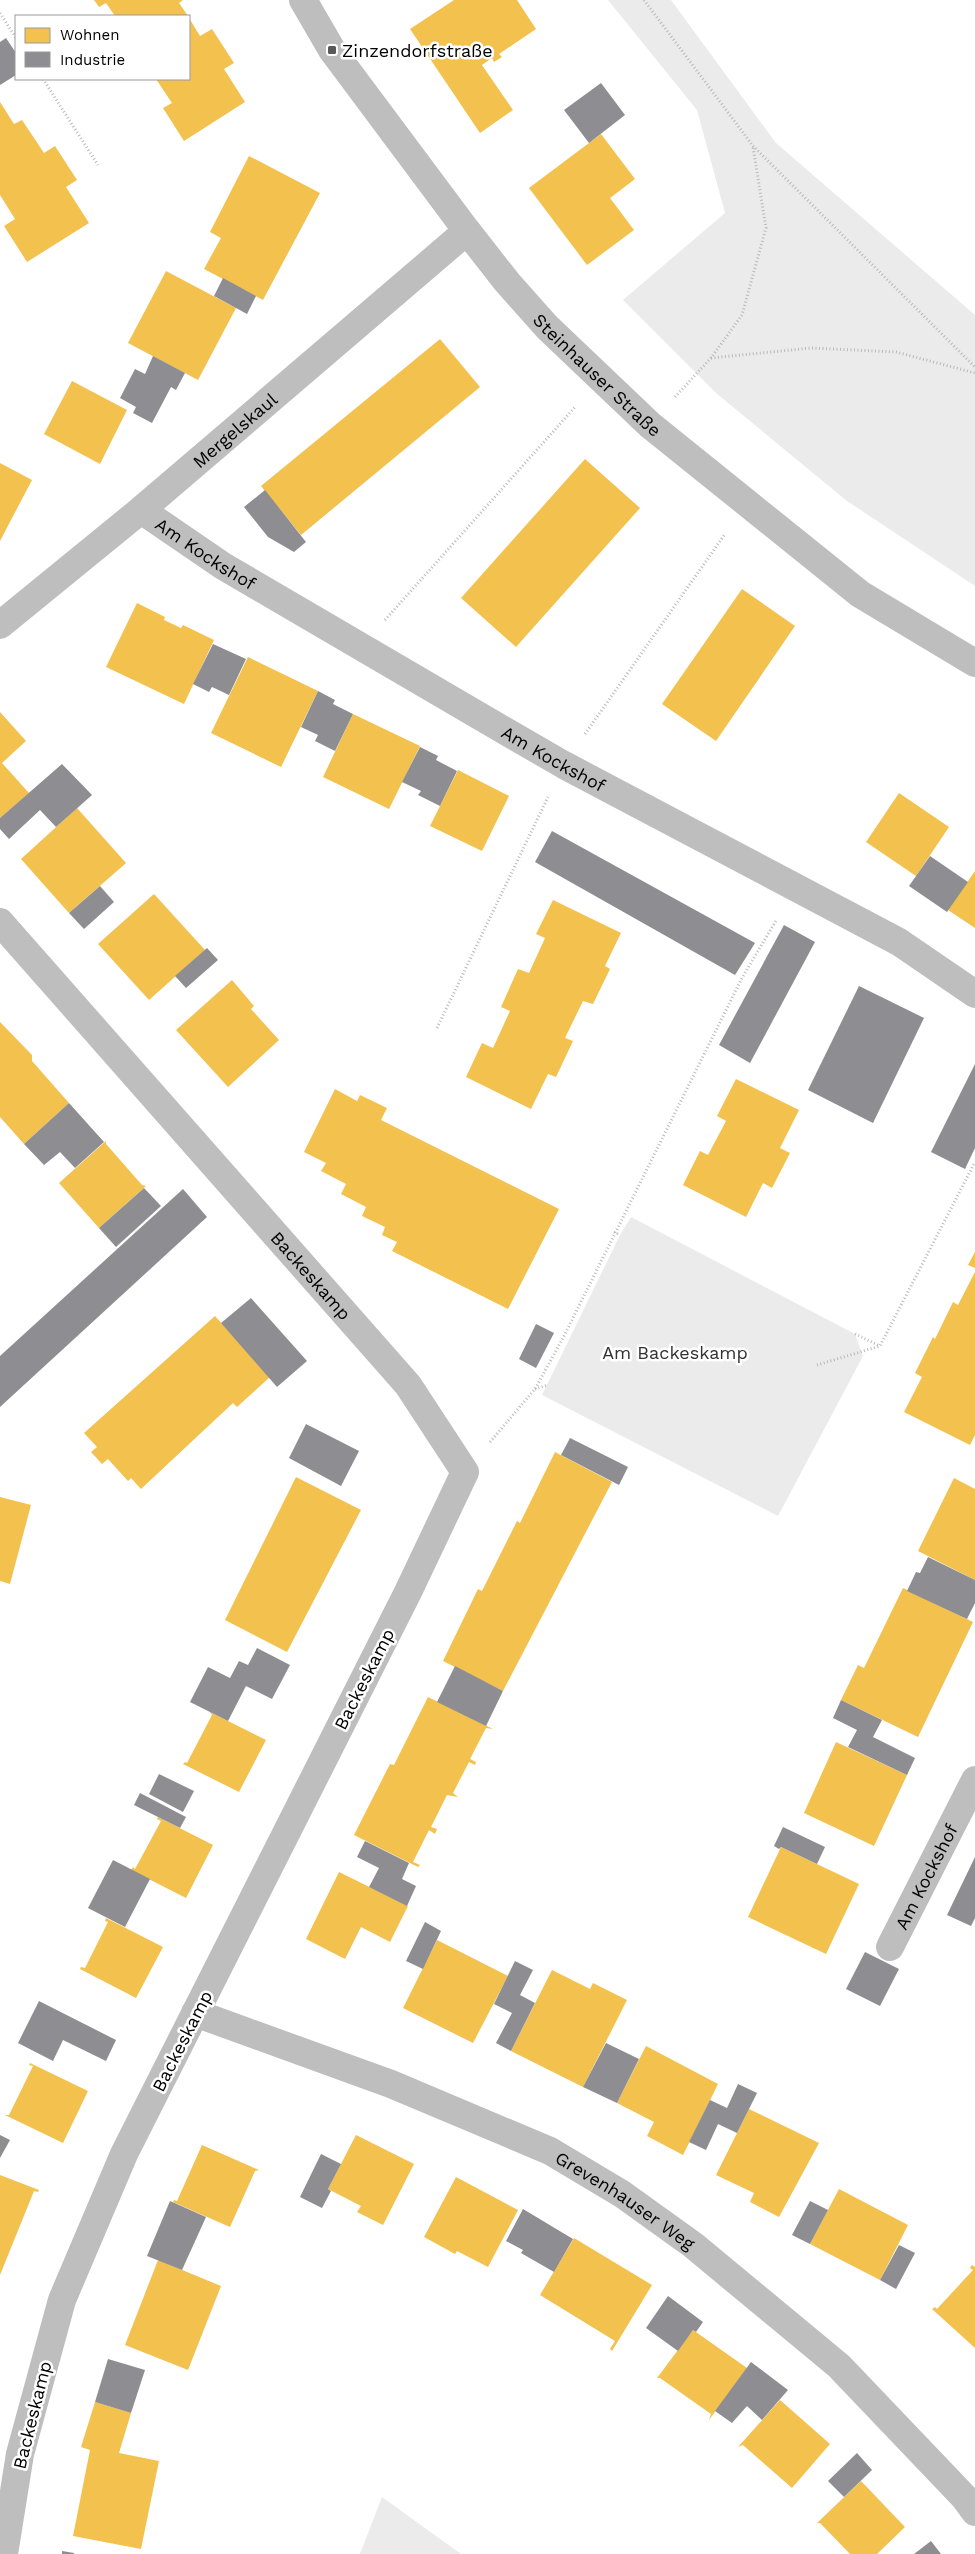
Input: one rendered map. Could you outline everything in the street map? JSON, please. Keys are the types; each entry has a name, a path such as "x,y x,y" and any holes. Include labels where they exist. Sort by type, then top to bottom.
{"street":[{"name":"Steinhauser Straße","path":"303,0 332,50 467,231 546,328 650,425 860,594 975,663"},
{"name":"Mergelskaul","path":"0,626 141,510 467,231"},
{"name":"Am Kockshof","path":"141,510 223,566 564,765 900,942 975,994"},
{"name":"Backeskamp","path":"0,922 408,1385 465,1472 408,1592 124,2154 62,2300 20,2454 4,2554"},
{"name":"Am Kockshof","path":"890,1947 975,1780"},
{"name":"Grevenhauser Weg","path":"195,2013 391,2084 550,2151 622,2194 693,2245 839,2366 971,2498"}],"path":[{"path":"644,0 753,146 975,366"},
{"path":"0,13 15,36"},
{"path":"44,80 98,165"},
{"path":"650,425 711,358 742,315 766,228 753,146"},
{"path":"711,358 810,348 896,352 975,374"},
{"path":"362,646 600,379"},
{"path":"465,1472 534,1390 563,1338 614,1232 742,978 796,886"},
{"path":"817,1366 880,1346 975,1162"},
{"path":"614,1232 620,1236"},
{"path":"855,1334 880,1346"},
{"path":"534,1390 548,1385"}],"green space":[{"path":"608,0 671,0 776,143 975,315 975,586 847,501 716,393 623,300 725,213 697,110"},
{"name":"Am Backeskamp","path":"631,1217 855,1334 863,1356 778,1516 542,1395 620,1235"},
{"path":"382,2497 461,2554 360,2554"}],"building: Wohnen":[{"path":"94,0 183,0 179,3 187,15 114,15 106,3 99,7"},
{"path":"454,0 517,0 536,29 499,54 502,57 494,62 492,58 482,65 513,110 480,133 410,29"},
{"path":"190,20 200,36 212,29 234,63 224,69 245,102 184,141 163,108 172,103 157,80 190,80"},
{"path":"0,102 14,124 22,120 44,153 55,146 77,180 66,187 89,223 27,262 4,226 15,219 0,195"},
{"path":"601,134 635,179 610,198 634,230 587,265 529,188"},
{"path":"249,156 320,193 263,300 204,269 221,238 210,232"},
{"path":"166,271 236,308 198,380 128,343"},
{"path":"440,339 480,387 301,535 261,486"},
{"path":"72,381 127,410 100,464 44,434"},
{"path":"585,459 640,508 516,647 461,598"},
{"path":"0,463 32,480 0,541"},
{"path":"742,589 795,626 716,741 662,704"},
{"path":"137,603 165,617 164,620 181,628 183,625 214,640 184,704 106,667"},
{"path":"248,657 318,691 281,767 211,733"},
{"path":"0,712 26,741 2,763 29,793 0,818"},
{"path":"353,714 420,746 389,809 323,777"},
{"path":"458,770 509,796 482,851 430,826"},
{"path":"899,793 949,827 916,876 866,842"},
{"path":"77,808 126,863 69,913 21,859"},
{"path":"975,871 975,928 948,910"},
{"path":"154,894 205,950 149,1000 98,944"},
{"path":"553,900 621,933 605,966 610,969 593,1004 583,1001 565,1038 573,1041 556,1077 548,1074 531,1109 466,1077 482,1043 493,1048 510,1011 501,1007 518,969 529,973 545,938 536,934"},
{"path":"232,980 254,1006 251,1009 279,1040 228,1087 176,1030"},
{"path":"0,1022 32,1055 32,1061 69,1103 24,1144 0,1117"},
{"path":"736,1079 799,1110 780,1148 790,1153 772,1188 763,1183 746,1217 683,1185 700,1151 708,1155 726,1121 717,1116"},
{"path":"335,1089 357,1101 360,1095 387,1108 381,1120 559,1209 508,1309 392,1251 397,1242 382,1235 385,1227 362,1216 366,1207 341,1194 346,1184 321,1171 326,1163 304,1152"},
{"path":"106,1141 106,1144 142,1185 146,1186 99,1228 59,1183"},
{"path":"975,1252 975,1268 968,1265"},
{"path":"975,1272 975,1435 970,1445 904,1412 922,1377 915,1373 933,1337 935,1339 953,1302 958,1305"},
{"path":"215,1316 270,1377 237,1407 233,1403 141,1489 131,1478 128,1481 108,1459 102,1464 91,1452 97,1447 84,1433"},
{"path":"555,1452 612,1482 503,1691 443,1661 478,1589 482,1591 517,1521 520,1523"},
{"path":"296,1477 361,1510 287,1652 225,1620"},
{"path":"954,1478 975,1489 975,1580 918,1551"},
{"path":"0,1497 31,1505 10,1584 0,1581"},
{"path":"903,1588 973,1622 918,1737 841,1700 858,1665 864,1668"},
{"path":"428,1697 493,1729 486,1728 470,1759 476,1762 475,1765 469,1762 453,1793 458,1797 447,1795 431,1827 437,1829 435,1834 429,1830 413,1862 420,1865 418,1867 354,1835 390,1764 394,1765"},
{"path":"210,1712 266,1740 239,1792 183,1764 187,1763 212,1715"},
{"path":"836,1742 907,1775 874,1846 804,1813"},
{"path":"158,1817 213,1845 186,1898 131,1870 133,1867 135,1869 161,1821 157,1819"},
{"path":"781,1847 859,1884 826,1954 748,1917"},
{"path":"339,1872 408,1906 390,1942 361,1927 345,1959 306,1939"},
{"path":"106,1918 163,1947 136,1998 80,1969 81,1967 85,1968 108,1922 105,1921"},
{"path":"437,1940 508,1976 473,2043 403,2008"},
{"path":"552,1970 590,1989 593,1983 627,2000 583,2087 511,2051"},
{"path":"646,2046 718,2084 683,2155 647,2136 654,2122 617,2103"},
{"path":"30,2063 88,2091 63,2143 5,2115 9,2115 33,2066 29,2065"},
{"path":"749,2109 819,2143 779,2217 750,2202 754,2193 716,2175"},
{"path":"356,2135 414,2164 383,2225 357,2212 361,2206 328,2189"},
{"path":"202,2145 259,2170 255,2171 230,2227 173,2202 174,2200 177,2201"},
{"path":"0,2175 39,2190 38,2192 34,2191 0,2275"},
{"path":"456,2177 518,2210 488,2267 457,2251 455,2254 424,2237"},
{"path":"839,2189 908,2225 880,2280 810,2244"},
{"path":"574,2238 652,2285 612,2351 610,2349 615,2341 540,2295"},
{"path":"158,2260 221,2286 188,2370 125,2345"},
{"path":"972,2265 975,2267 975,2348 932,2309 935,2307 937,2309 973,2270 970,2268"},
{"path":"693,2330 747,2368 709,2420 711,2414 660,2378 657,2378"},
{"path":"780,2400 830,2444 792,2488 743,2445 738,2447"},
{"path":"95,2402 131,2413 119,2453 159,2461 141,2549 73,2536 90,2450 81,2447"},
{"path":"861,2481 905,2527 877,2554 850,2554 820,2523 817,2523"}],"building: Industrie":[{"path":"6,38 15,52 15,76 0,85 0,42"},
{"path":"601,83 625,115 589,143 564,110"},
{"path":"223,278 256,296 247,314 214,296"},
{"path":"153,356 185,373 176,390 171,387 152,423 133,413 136,407 120,398 135,369 145,374"},
{"path":"265,490 306,542 294,552 268,537 244,507"},
{"path":"213,644 246,659 229,695 212,687 209,692 193,684"},
{"path":"318,691 335,700 333,704 353,714 335,751 315,741 318,735 301,727"},
{"path":"420,747 438,756 436,760 457,771 440,806 418,795 421,791 402,782"},
{"path":"62,764 92,795 56,827 40,810 9,839 0,829 0,818"},
{"path":"552,831 755,943 735,975 535,862"},
{"path":"930,856 968,882 947,912 909,886"},
{"path":"100,886 114,902 84,929 69,913"},
{"path":"784,925 815,942 750,1063 719,1045"},
{"path":"207,948 218,960 186,988 175,976"},
{"path":"859,986 924,1018 873,1123 808,1090"},
{"path":"975,1064 975,1148 965,1169 931,1152"},
{"path":"69,1103 104,1142 75,1168 60,1152 44,1165 24,1144"},
{"path":"144,1188 161,1206 116,1247 99,1228"},
{"path":"183,1189 207,1217 0,1407 0,1356"},
{"path":"251,1298 307,1361 277,1387 221,1323"},
{"path":"536,1324 554,1333 536,1368 519,1359"},
{"path":"306,1424 359,1451 341,1486 289,1458"},
{"path":"570,1438 628,1467 619,1485 561,1455"},
{"path":"928,1557 975,1580 975,1603 967,1619 907,1591 916,1572 920,1573"},
{"path":"257,1648 290,1665 272,1699 246,1686 228,1721 190,1702 208,1667 230,1678 239,1661 248,1665"},
{"path":"455,1666 503,1691 486,1726 437,1702"},
{"path":"841,1700 882,1720 873,1737 915,1758 907,1775 848,1747 857,1730 833,1718"},
{"path":"159,1774 194,1791 183,1812 149,1794"},
{"path":"140,1793 186,1817 180,1828 134,1805"},
{"path":"783,1827 825,1847 817,1864 781,1847 779,1849 774,1846"},
{"path":"365,1841 409,1863 402,1879 416,1886 407,1906 369,1887 379,1868 357,1857"},
{"path":"975,1857 975,1918 971,1926 947,1915"},
{"path":"113,1860 150,1879 125,1927 88,1908"},
{"path":"425,1922 441,1931 423,1969 406,1961"},
{"path":"865,1952 899,1969 880,2006 846,1989"},
{"path":"515,1961 533,1970 520,1995 535,2003 511,2051 496,2043 512,2013 494,2004"},
{"path":"39,2001 116,2040 106,2061 63,2040 53,2061 18,2043"},
{"path":"606,2043 639,2059 617,2103 583,2087"},
{"path":"738,2084 757,2093 737,2133 718,2124 706,2150 689,2142 710,2100 727,2108"},
{"path":"0,2135 10,2140 0,2158"},
{"path":"321,2154 341,2164 328,2189 331,2191 322,2208 300,2197"},
{"path":"170,2201 206,2217 182,2270 147,2256"},
{"path":"810,2201 828,2210 810,2244 792,2235"},
{"path":"523,2209 573,2239 554,2272 521,2253 523,2250 506,2241"},
{"path":"899,2245 915,2253 896,2289 880,2280"},
{"path":"668,2296 703,2322 696,2332 693,2330 678,2351 646,2328"},
{"path":"108,2359 145,2370 131,2413 95,2402"},
{"path":"751,2362 788,2390 762,2420 747,2406 732,2423 715,2411"},
{"path":"857,2453 872,2470 844,2497 828,2481"},
{"path":"931,2541 941,2554 914,2554"},
{"path":"62,2551 74,2553 74,2554 62,2554"}],"place":[{"name":"Zinzendorfstraße","path":"332,50"}]}
